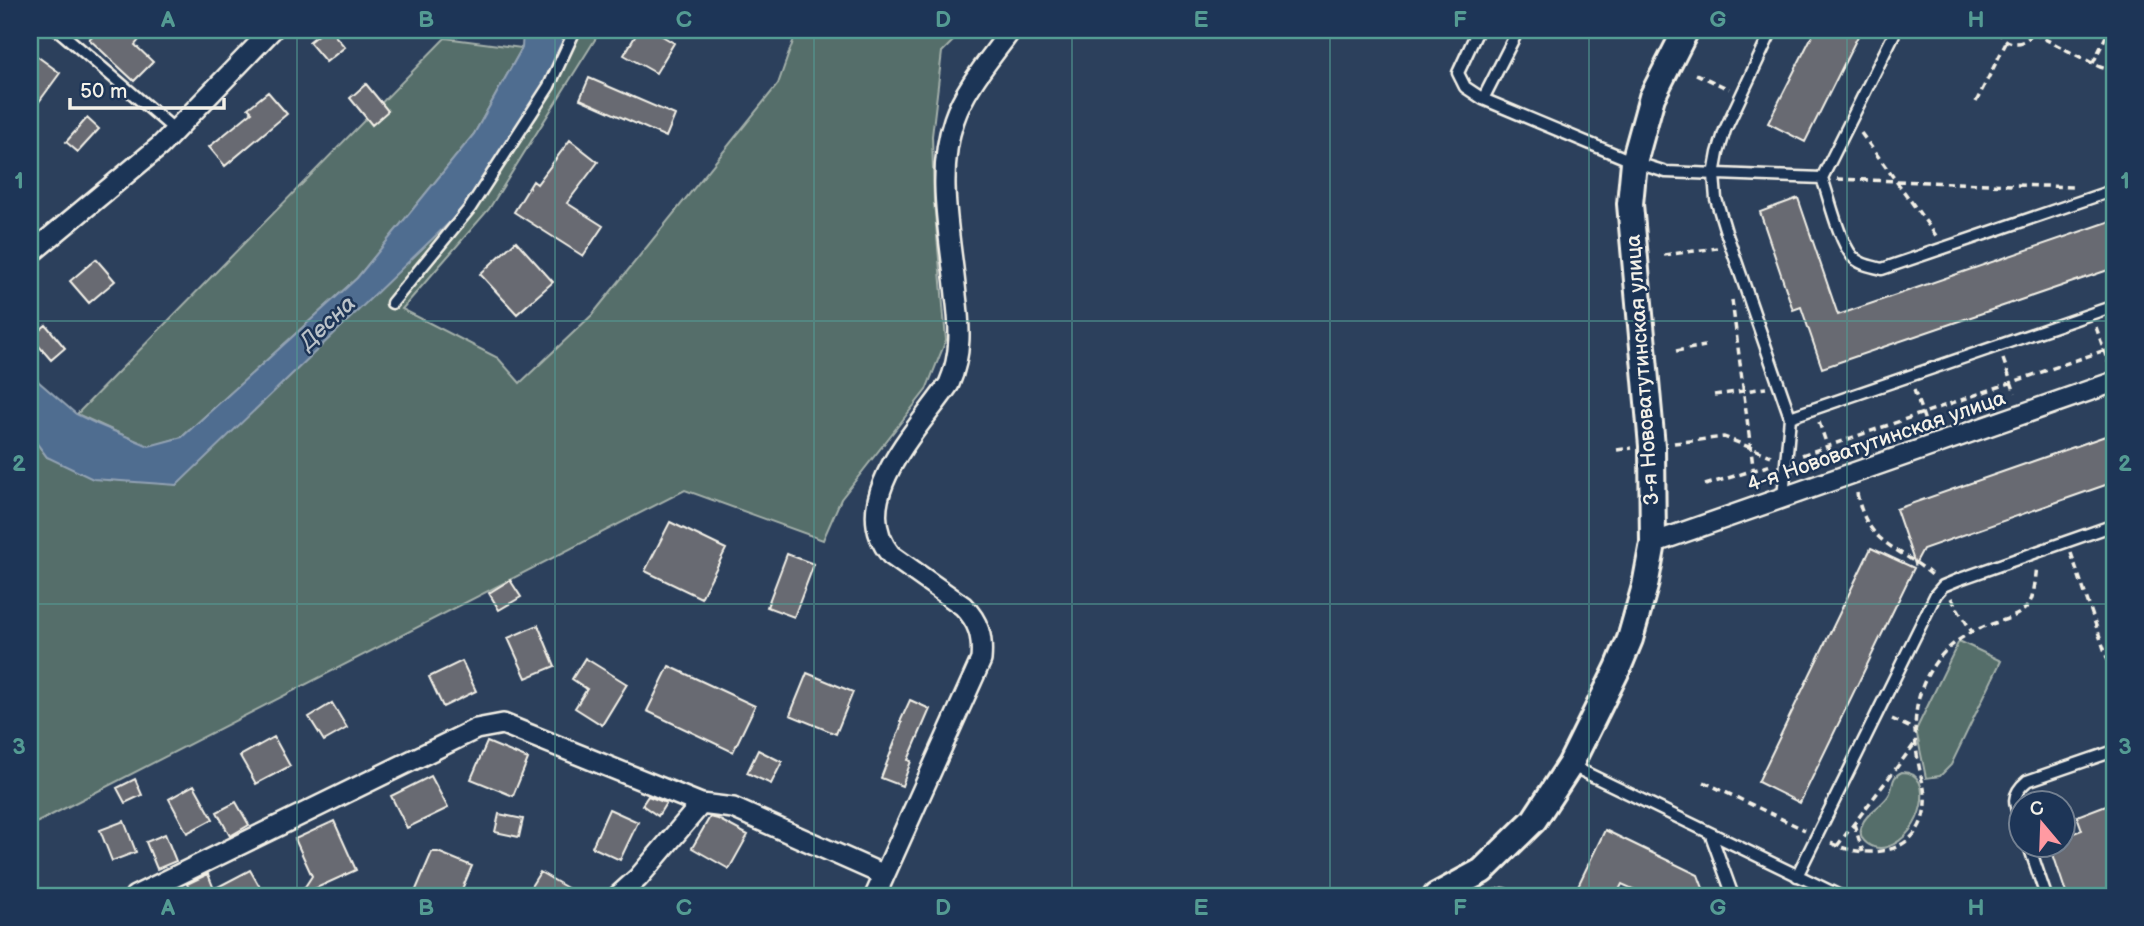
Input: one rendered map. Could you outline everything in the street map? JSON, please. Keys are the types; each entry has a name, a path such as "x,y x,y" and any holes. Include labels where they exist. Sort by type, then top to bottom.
{"street":[{"path":"30,254 160,146 272,30"},
{"path":"876,896 981,660 979,629 972,615 891,555 883,546 878,533 875,511 890,467 949,384 956,369 960,334 945,183 949,142 954,120 970,88 1011,30"},
{"name":"3-я Нововатутинская улица","path":"1436,896 1482,872 1534,820 1570,765 1630,639 1646,586 1653,543 1652,446 1630,204 1634,162 1652,97 1686,30"},
{"name":"4-я Нововатутинская улица","path":"1653,543 2114,382"},
{"path":"135,896 476,729 503,724 701,804 733,808 884,874"},
{"path":"618,896 638,878 701,804"}],"lane":[{"path":"58,30 175,130"},
{"path":"392,303 470,208 549,86 575,30"},
{"path":"1478,30 1458,73 1465,86 1483,99 1634,162 1666,172 1822,178"},
{"path":"1483,99 1518,30"},
{"path":"1772,30 1725,130 1714,174 1716,199 1730,246 1790,417 1783,498"},
{"path":"1896,30 1822,178 1843,239 1853,257 1865,265 1882,269 2114,190"},
{"path":"1790,417 2114,306"},
{"path":"1797,876 1930,604 1943,586 2114,525"},
{"path":"2018,790 2027,781 2114,751"},
{"path":"1570,765 1840,896"},
{"path":"1711,835 1733,896"},
{"path":"2034,860 2046,896"},
{"path":"1496,896 1508,896"}],"path":[{"path":"1998,30 2013,44 2025,42 2034,32 2114,71"},
{"path":"2093,63 2109,30"},
{"path":"1976,102 2007,41"},
{"path":"1696,74 1742,95"},
{"path":"1851,120 1945,247"},
{"path":"1822,178 2087,187"},
{"path":"1664,255 1730,246"},
{"path":"1732,300 1755,482"},
{"path":"2092,313 2108,362"},
{"path":"1998,345 2015,393"},
{"path":"1676,351 1705,346"},
{"path":"1704,485 1785,461 2114,347"},
{"path":"1909,376 1926,424"},
{"path":"1714,395 1779,387"},
{"path":"1814,408 1830,457"},
{"path":"1617,450 1724,437 1785,461"},
{"path":"1857,494 1861,514 1876,536 1914,561 1943,586 1972,632"},
{"path":"2066,542 2114,678"},
{"path":"1704,782 1846,850 1881,852 1906,841 1922,818 1925,804 1915,730 1919,695 1925,678 1944,652 1972,632 2016,615 2028,605 2032,597 2039,551"},
{"path":"1878,712 1915,730"},
{"path":"1837,846 1916,742"},
{"path":"1854,824 1864,853"}],"green space":[{"path":"565,30 601,30 489,209 402,309 498,358 520,383 592,315 778,84 797,30 964,30 942,52 932,136 934,201 946,340 926,390 841,499 823,540 685,490 30,826 30,434 47,457 177,485 558,64"},
{"path":"445,38 522,48 474,134 357,278 182,437 149,447 77,414"},
{"path":"1959,641 2001,661 1951,765 1940,776 1926,778 1916,730"},
{"path":"1902,772 1913,775 1919,782 1922,793 1917,818 1899,841 1887,847 1876,848 1867,844 1861,836 1862,825 1867,816 1884,802 1894,778"}],"water":[{"name":"Десна","path":"523,30 565,30 558,64 537,117 452,220 177,485 93,479 47,457 30,434 30,367 39,382 76,414 97,424 149,446 182,437 357,278 474,134 522,48"}],"building":[{"path":"99,30 147,30 135,45 153,62 134,81 89,39"},
{"path":"324,30 330,30 345,47 326,62 309,42"},
{"path":"639,30 652,30 674,43 656,73 624,55"},
{"path":"1815,30 1861,30 1805,142 1768,123"},
{"path":"30,51 60,73 30,114"},
{"path":"589,78 675,115 666,137 580,99"},
{"path":"366,84 388,111 372,125 350,98"},
{"path":"268,92 287,114 225,166 209,147 252,112 248,108"},
{"path":"87,118 99,129 78,152 66,142"},
{"path":"570,140 598,162 567,203 603,226 583,256 514,212 533,181 537,184"},
{"path":"1798,198 1838,315 2114,220 2114,268 1822,368 1801,307 1793,310 1760,212"},
{"path":"516,241 553,282 517,314 480,274"},
{"path":"96,259 115,281 89,303 70,281"},
{"path":"46,325 65,348 51,360 31,337"},
{"path":"2114,433 2114,482 1923,549 1915,564 1896,509"},
{"path":"670,522 726,549 701,598 645,571"},
{"path":"1871,548 1914,568 1800,803 1758,782"},
{"path":"787,554 814,564 794,617 767,607"},
{"path":"510,580 521,597 499,610 489,593"},
{"path":"538,625 555,666 526,678 508,638"},
{"path":"585,658 627,684 602,725 575,708 587,689 572,679"},
{"path":"462,661 476,691 443,707 429,677"},
{"path":"669,666 755,706 733,752 647,711"},
{"path":"807,673 853,692 836,734 790,715"},
{"path":"910,700 930,709 908,760 911,761 902,786 881,778"},
{"path":"332,703 347,728 324,741 309,717"},
{"path":"274,737 290,766 256,784 240,756"},
{"path":"487,742 528,759 513,796 471,779"},
{"path":"758,750 782,762 771,784 747,773"},
{"path":"431,776 448,808 407,828 391,796"},
{"path":"135,779 142,795 125,803 117,788"},
{"path":"194,785 213,819 187,833 169,799"},
{"path":"648,796 666,803 658,816 642,805"},
{"path":"236,802 249,825 230,836 217,812"},
{"path":"2114,802 2114,896 2067,896 2055,860 2078,860 2078,831 2082,830 2078,816"},
{"path":"609,809 638,822 620,860 592,847"},
{"path":"499,814 523,819 519,837 495,832"},
{"path":"710,817 748,835 729,869 692,848"},
{"path":"124,821 136,852 112,861 100,830"},
{"path":"334,821 356,870 299,896 312,876 295,839"},
{"path":"1605,830 1698,875 1706,896 1648,896 1622,884 1616,896 1573,896"},
{"path":"165,834 176,861 157,869 146,842"},
{"path":"432,852 472,866 459,896 425,896 415,892"},
{"path":"250,870 265,896 192,896 187,884 208,874 214,889"},
{"path":"540,872 581,896 525,896"}]}
